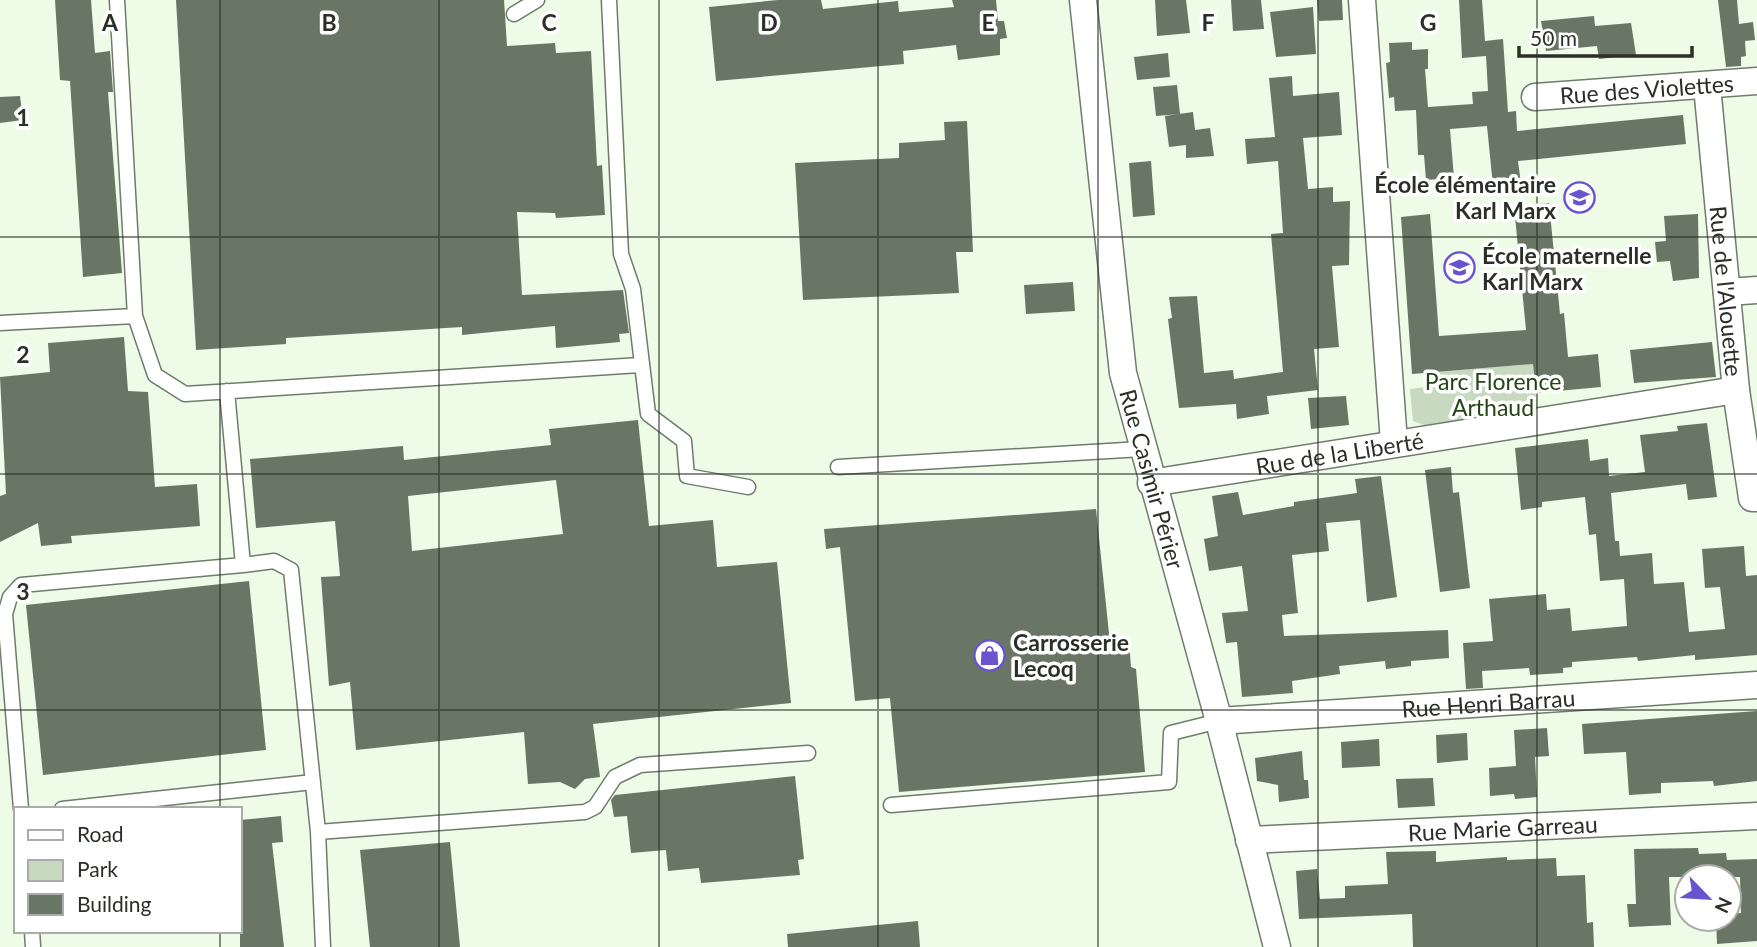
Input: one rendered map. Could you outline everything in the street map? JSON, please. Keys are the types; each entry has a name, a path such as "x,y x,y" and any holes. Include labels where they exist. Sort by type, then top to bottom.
{"street":[{"name":"Rue Casimir Périer","path":"1083,0 1123,373 1151,483 1219,721 1277,947"},
{"path":"1362,0 1394,443"},
{"name":"Rue des Violettes","path":"1535,97 1757,81"},
{"name":"Rue de l'Alouette","path":"1707,86 1736,390 1754,498"},
{"path":"1727,292 1757,290"},
{"name":"Rue de la Liberté","path":"1151,483 1736,390"},
{"name":"Rue Henri Barrau","path":"1219,721 1757,685"},
{"name":"Rue Marie Garreau","path":"1249,840 1757,816"}],"lane":[{"path":"117,0 135,316 155,375 185,394 640,365"},
{"path":"514,14 537,0"},
{"path":"609,0 621,254 633,289 640,365 648,414 684,441 687,476 748,487"},
{"path":"0,323 135,316"},
{"path":"227,391 243,565"},
{"path":"838,467 1142,449"},
{"path":"22,807 5,614 10,597 21,586 274,561 292,570 318,832 323,947"},
{"path":"891,805 1169,782 1171,733 1219,721"},
{"path":"318,832 585,812 595,807 615,777 640,765 808,753"},
{"path":"81,807 313,782"}],"green space":[{"name":"Parc Florence Arthaud","path":"1533,364 1538,416 1424,425 1413,421 1410,389 1425,387 1424,373"}],"building":[{"path":"55,0 91,0 95,53 110,51 113,92 108,92 122,273 83,277 70,81 60,80"},
{"path":"176,0 504,0 507,46 555,43 556,53 591,51 597,166 602,165 605,215 556,218 555,213 517,212 522,295 623,290 629,333 619,334 620,342 556,348 555,326 462,335 462,327 286,338 286,344 196,350"},
{"path":"778,0 821,0 823,9 898,1 899,12 954,7 952,0 996,0 998,21 1004,21 1007,38 1000,39 1000,55 958,60 956,45 903,51 904,64 716,81 709,7"},
{"path":"1155,0 1186,0 1190,33 1157,36"},
{"path":"1231,0 1261,0 1264,29 1233,31"},
{"path":"1317,0 1342,0 1343,20 1319,21"},
{"path":"1459,0 1482,0 1485,41 1503,39 1508,112 1516,111 1517,131 1683,115 1686,144 1518,161 1521,184 1493,186 1487,126 1450,129 1454,178 1426,180 1424,155 1418,155 1416,110 1395,111 1394,97 1389,98 1386,63 1390,62 1389,43 1412,42 1412,50 1428,49 1428,69 1425,69 1428,107 1473,104 1472,92 1488,91 1486,56 1462,58"},
{"path":"1718,0 1737,0 1739,24 1753,22 1755,40 1745,41 1746,56 1741,57 1741,66 1726,67"},
{"path":"1313,7 1316,54 1276,57 1270,12"},
{"path":"1594,16 1595,26 1631,23 1636,55 1599,59 1597,46 1546,51 1541,21"},
{"path":"1168,53 1170,77 1137,80 1134,57"},
{"path":"1292,76 1293,96 1339,92 1342,135 1303,138 1308,189 1333,187 1333,202 1350,201 1349,265 1332,266 1339,347 1314,349 1318,390 1267,396 1269,414 1237,419 1236,404 1179,408 1168,319 1172,318 1169,297 1197,296 1204,373 1233,370 1234,379 1283,372 1271,234 1283,233 1278,161 1247,164 1245,139 1275,137 1269,78"},
{"path":"1177,85 1180,114 1156,116 1153,87"},
{"path":"20,96 23,120 0,123 0,97"},
{"path":"1193,112 1195,130 1210,128 1214,156 1186,158 1186,145 1169,147 1165,116"},
{"path":"967,121 973,252 956,252 959,293 803,300 795,163 899,158 899,143 945,140 944,122"},
{"path":"1151,161 1155,215 1133,217 1129,163"},
{"path":"1549,203 1560,314 1564,313 1568,357 1598,354 1601,387 1536,393 1533,364 1412,374 1401,217 1430,214 1439,336 1526,330 1514,206"},
{"path":"1698,214 1699,278 1673,281 1670,261 1657,262 1655,242 1666,241 1664,216"},
{"path":"1073,282 1075,311 1026,314 1024,285"},
{"path":"124,337 128,391 148,392 155,487 197,484 200,526 71,536 72,543 41,546 38,523 0,542 0,496 6,494 0,377 50,372 48,343"},
{"path":"1712,342 1716,377 1634,383 1630,350"},
{"path":"1346,396 1349,425 1311,429 1308,398"},
{"path":"638,420 649,526 713,520 717,567 777,562 791,703 593,724 600,777 585,779 575,789 560,782 528,784 524,732 356,750 350,682 329,686 321,577 340,576 335,521 256,528 250,459 403,446 404,460 551,445 549,429","holes":["556,480 563,534 412,551 408,496"]},
{"path":"1707,423 1717,497 1688,500 1686,484 1611,493 1615,541 1619,541 1620,556 1652,553 1654,584 1684,582 1689,632 1725,629 1720,587 1705,588 1702,549 1744,546 1746,576 1757,575 1757,655 1695,660 1695,655 1638,661 1637,657 1572,662 1572,667 1563,668 1563,673 1530,675 1529,668 1482,671 1483,688 1466,689 1463,643 1493,641 1489,599 1546,594 1547,610 1570,608 1572,631 1627,626 1624,579 1600,581 1596,534 1589,535 1585,497 1542,502 1542,507 1521,510 1515,448 1588,439 1590,461 1608,458 1609,476 1645,472 1640,435 1678,431 1677,426"},
{"path":"1451,467 1453,493 1459,492 1470,588 1440,592 1425,470"},
{"path":"1381,476 1397,597 1367,602 1360,520 1326,523 1329,551 1292,555 1298,613 1282,615 1284,636 1448,630 1449,658 1411,661 1411,666 1386,669 1385,661 1339,666 1340,674 1292,681 1293,693 1242,697 1237,642 1226,643 1222,613 1248,611 1242,566 1209,571 1204,539 1218,536 1212,496 1238,492 1243,515 1294,506 1294,502 1357,493 1355,479"},
{"name":"Carrosserie Lecoq","path":"1096,509 1110,643 1129,641 1131,667 1136,669 1145,772 899,792 890,698 855,701 840,547 826,549 824,529"},
{"path":"249,581 266,750 43,775 26,605"},
{"path":"1757,711 1757,781 1714,786 1713,781 1661,783 1661,793 1629,795 1626,752 1584,754 1582,724"},
{"path":"1547,728 1549,756 1535,757 1537,797 1515,799 1514,794 1490,796 1489,768 1516,766 1514,730"},
{"path":"1467,733 1468,760 1437,763 1436,735"},
{"path":"1379,739 1380,766 1342,768 1341,742"},
{"path":"1302,751 1304,780 1308,780 1309,798 1279,802 1278,785 1257,781 1255,758"},
{"path":"795,776 804,859 798,860 800,875 701,883 699,868 668,871 666,850 631,853 627,816 614,817 611,800 615,795"},
{"path":"1433,778 1435,806 1398,808 1396,779"},
{"path":"281,816 283,842 272,843 284,947 240,947 242,820"},
{"path":"450,842 460,947 370,947 360,850"},
{"path":"1698,848 1699,854 1726,853 1727,860 1757,859 1757,941 1717,944 1717,933 1743,933 1743,863 1673,863 1673,877 1669,877 1671,925 1629,927 1627,904 1636,904 1634,849"},
{"path":"1436,851 1436,862 1507,857 1507,860 1556,858 1557,876 1585,875 1587,923 1593,922 1594,947 1413,947 1412,914 1299,919 1296,871 1317,869 1320,899 1345,898 1345,886 1388,884 1386,852"},
{"path":"918,921 920,947 788,947 787,934"}],"place":[{"name":"École élémentaire Karl Marx","path":"1579,197"},
{"name":"École maternelle Karl Marx","path":"1459,268"},
{"name":"Carrosserie Lecoq","path":"990,655"}]}
